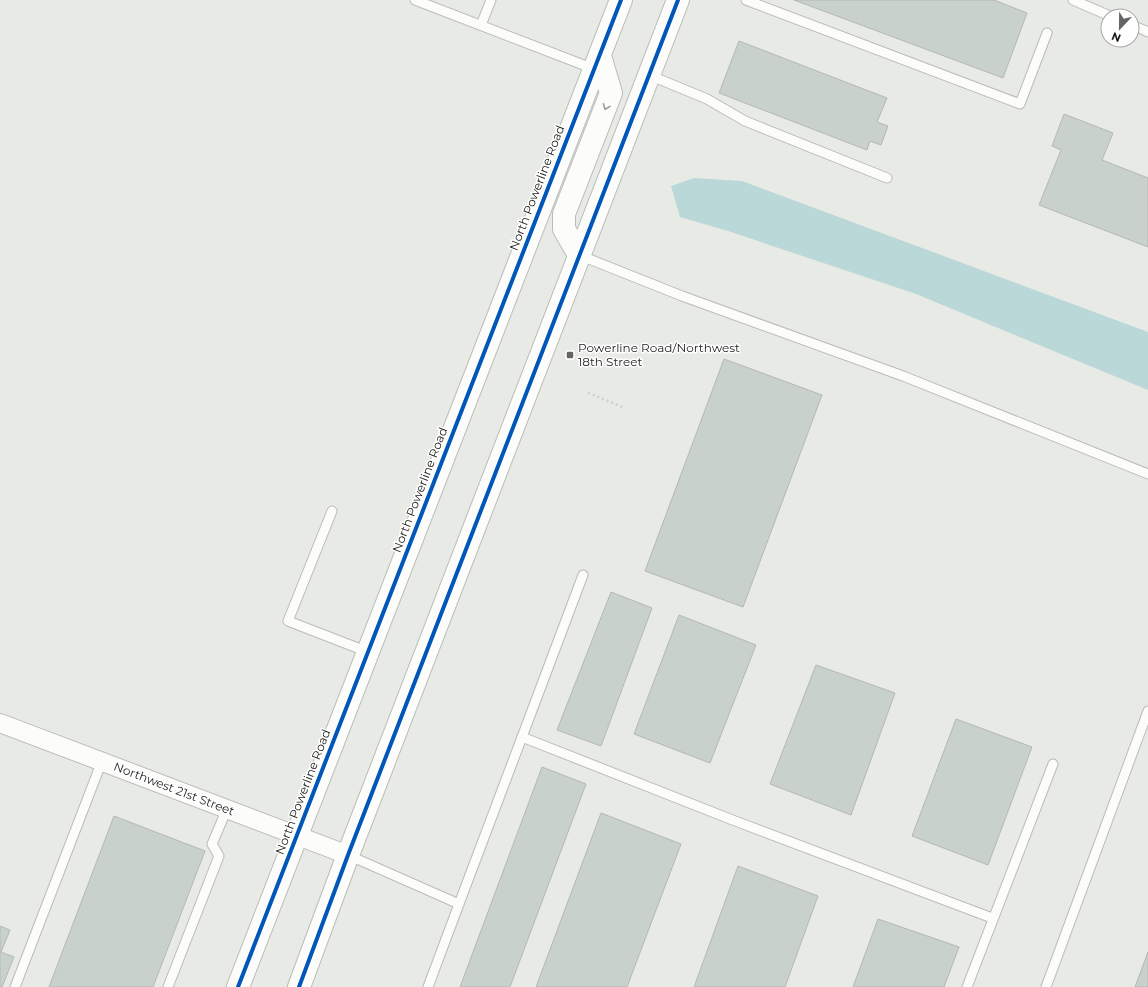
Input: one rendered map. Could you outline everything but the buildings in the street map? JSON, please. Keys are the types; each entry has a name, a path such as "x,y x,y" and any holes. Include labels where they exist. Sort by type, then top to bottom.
{"main road":[{"name":"North Powerline Road","path":"238,987 621,0"},
{"path":"299,987 348,855 678,0"},
{"path":"579,256 564,229 564,214 611,93 597,63"}],"street":[{"name":"Northwest 21st Street","path":"0,722 348,855"}],"lane":[{"path":"415,0 481,25 597,63"},
{"path":"481,25 491,0"},
{"path":"746,0 1020,104 1047,33"},
{"path":"1073,0 1100,12"},
{"path":"649,75 707,98 745,121 887,178"},
{"path":"579,256 903,376 1148,474"},
{"path":"332,511 288,621 368,652"},
{"path":"428,987 583,575"},
{"path":"1046,987 1148,711"},
{"path":"522,737 730,819 992,918"},
{"path":"15,987 102,761"},
{"path":"967,987 992,918 1053,764"},
{"path":"168,987 219,856 212,844 227,809"},
{"path":"348,855 459,904"}],"path":[{"path":"588,393 625,408"}],"water":[{"path":"694,178 742,181 1148,332 1148,390 916,294 728,231 680,217 671,186"}],"cycle path":[{"path":"238,987 621,0"},
{"path":"299,987 348,855 678,0"}],"place":[{"name":"Powerline Road/Northwest 18th Street","path":"570,355"}]}
